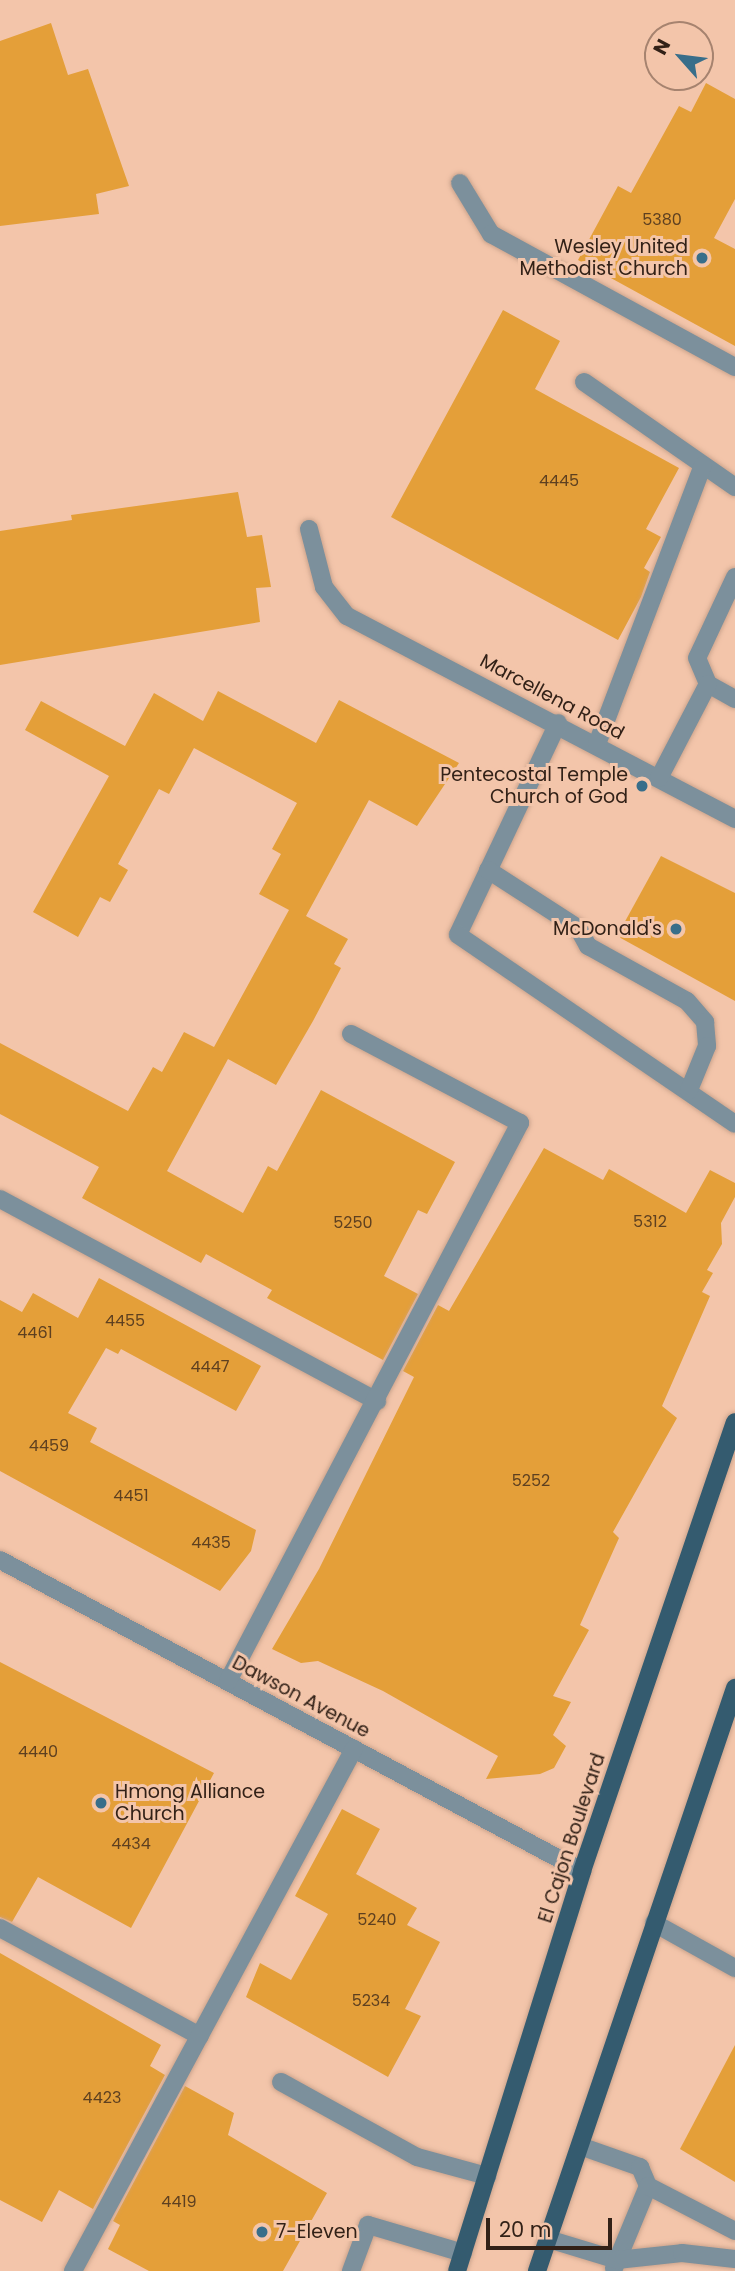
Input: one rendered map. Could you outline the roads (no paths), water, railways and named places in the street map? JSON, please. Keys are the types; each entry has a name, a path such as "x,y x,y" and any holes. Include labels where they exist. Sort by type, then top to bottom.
{"main road":[{"name":"El Cajon Boulevard","path":"457,2271 582,1871 733,1433"},
{"path":"537,2271 735,1688"}],"street":[{"path":"460,183 491,234 735,367"},
{"path":"584,382 735,487"},
{"path":"597,744 703,465"},
{"name":"Marcellena Road","path":"309,529 324,587 347,616 558,723 735,819"},
{"path":"735,577 697,658 708,684 735,699"},
{"path":"659,778 708,684"},
{"path":"558,723 458,934 735,1124"},
{"path":"488,870 579,928 588,946 687,1001 705,1022 707,1046 689,1090"},
{"path":"228,1681 377,1401 520,1123 351,1034"},
{"path":"0,1199 377,1401"},
{"name":"Dawson Avenue","path":"0,1560 582,1871"},
{"path":"73,2271 354,1749"},
{"path":"654,1923 735,1968"},
{"path":"0,1928 200,2036"},
{"path":"281,2082 417,2157 487,2176"},
{"path":"580,2146 640,2167 648,2186 735,2231"},
{"path":"615,2265 648,2186"},
{"path":"351,2271 368,2225 463,2253"},
{"path":"548,2239 615,2265 682,2253 735,2259"}],"place":[{"name":"Wesley United Methodist Church","path":"702,258"},
{"name":"Pentecostal Temple Church of God","path":"642,786"},
{"name":"McDonald's","path":"676,929"},
{"name":"Hmong Alliance Church","path":"101,1803"},
{"name":"7-Eleven","path":"262,2232"}]}
